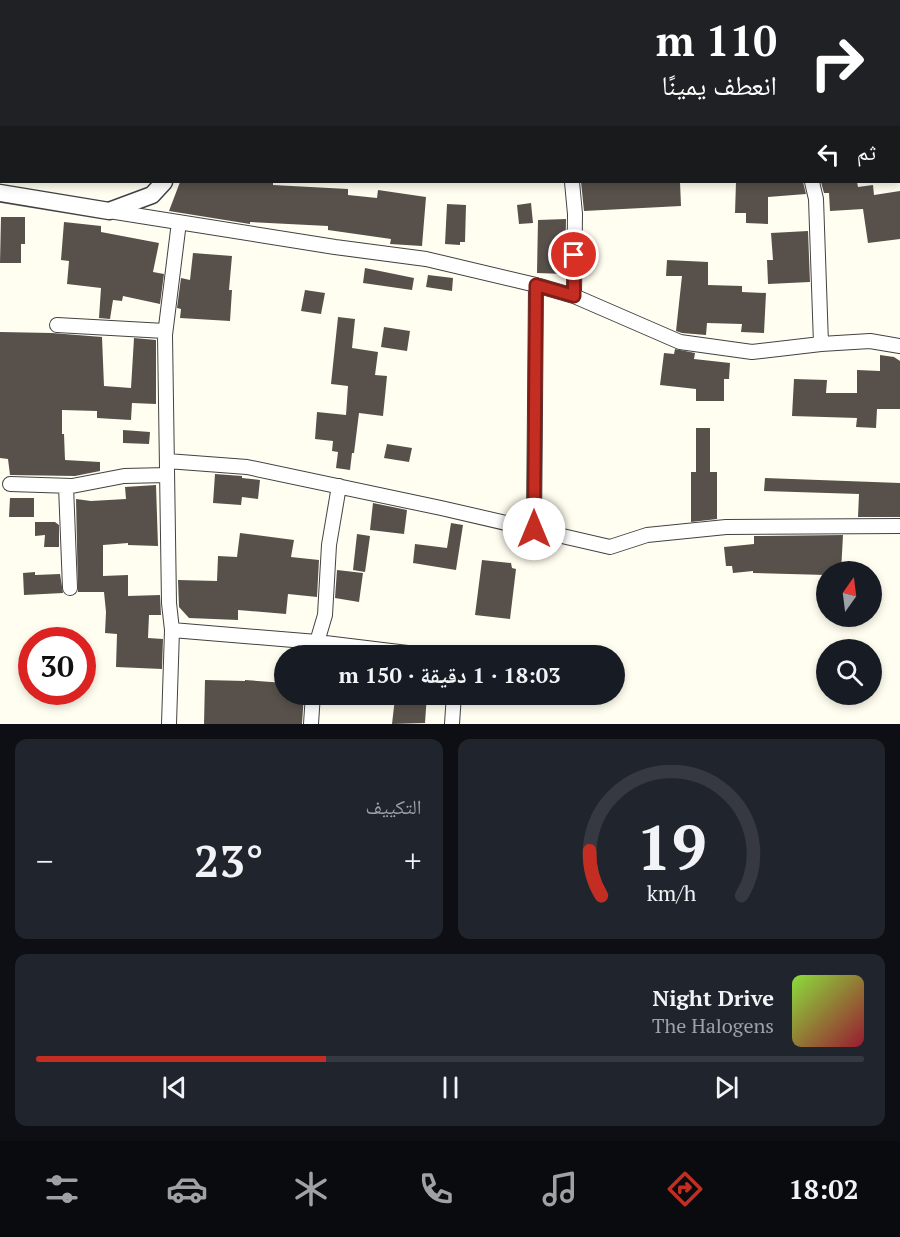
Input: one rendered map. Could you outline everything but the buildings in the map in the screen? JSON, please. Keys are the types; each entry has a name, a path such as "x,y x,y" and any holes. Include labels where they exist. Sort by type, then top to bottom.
{"street":[{"path":"109,211 152,195 163,183"},
{"path":"572,183 575,214 574,296"},
{"path":"812,183 816,199 821,344"},
{"path":"0,193 426,259 574,296 680,342 752,352 870,341 900,346"},
{"path":"169,724 172,630 169,603 165,331 179,222"},
{"path":"534,529 536,285"},
{"path":"57,325 165,331"},
{"path":"10,484 66,486 167,468 246,467 610,547 647,535 726,527 900,526"},
{"path":"66,486 70,588"},
{"path":"317,645 325,615 329,544 339,486"},
{"path":"172,630 286,645"},
{"path":"311,724 312,705"},
{"path":"452,724 453,705"}],"route":[{"path":"534,529 536,285 574,296 574,255"}]}
